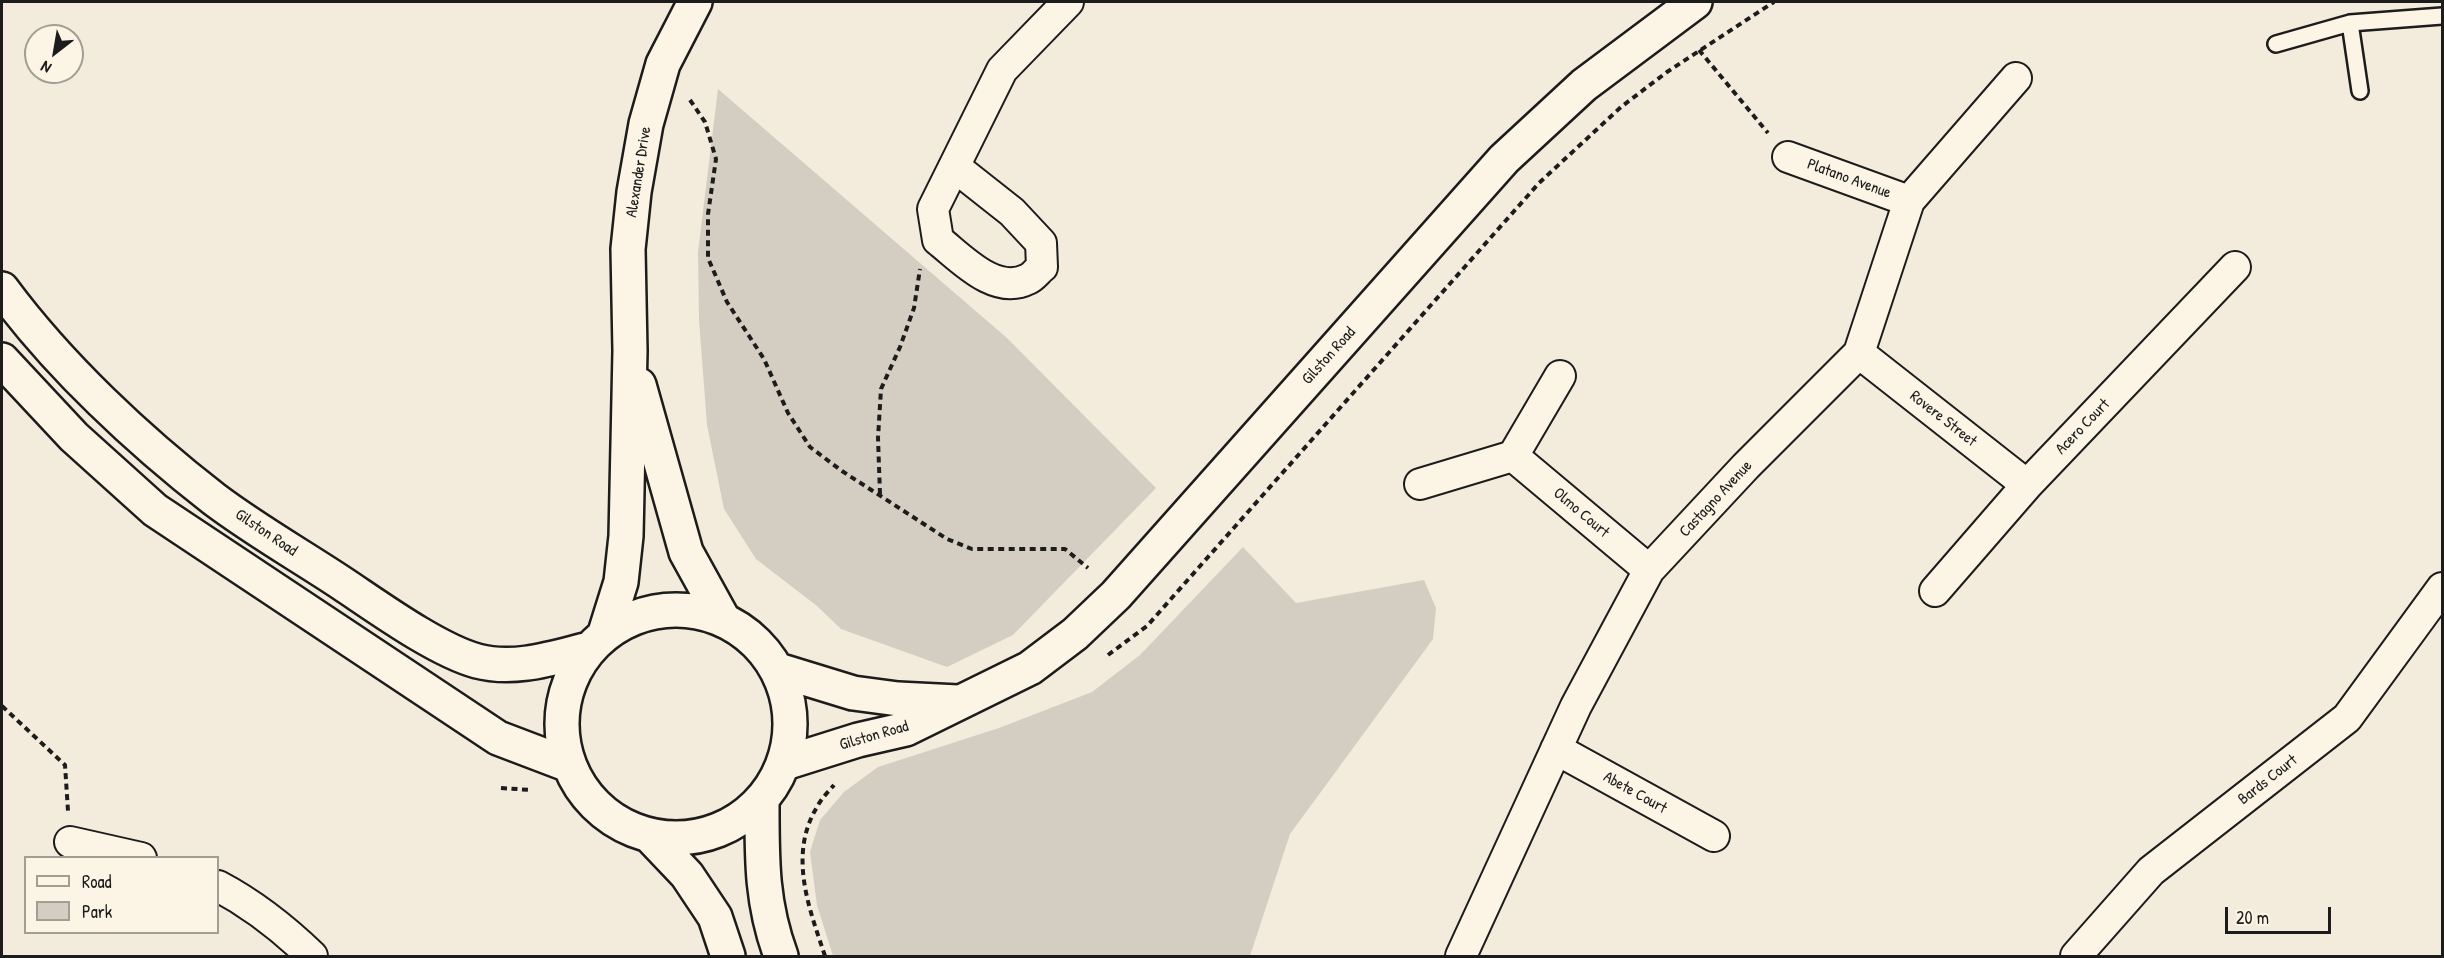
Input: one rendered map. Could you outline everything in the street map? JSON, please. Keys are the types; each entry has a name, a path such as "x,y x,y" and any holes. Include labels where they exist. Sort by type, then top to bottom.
{"main road":[{"name":"Alexander Drive","path":"597,641 621,582 626,536 630,351 628,249 634,192 646,124 663,64 696,2"},
{"name":"Gilston Road","path":"785,763 858,740 906,729 1030,668 1083,626 1116,595 1504,159 1584,85 1695,2"},
{"name":"Gilston Road","path":"2,289 81,381 148,445 216,500 370,602 445,647 478,661 503,664 536,663 597,641"},
{"name":"Alexander Drive","path":"630,351 686,552 723,619"},
{"path":"2,360 74,437 154,510 498,738 569,765"},
{"path":"662,610 694,610 723,619 754,640 778,670 789,700 791,731 785,763 775,783 762,801 738,821 710,834 680,838 649,835 625,826 603,812 586,794 569,765 562,735 563,704 572,675 597,641 632,618 662,610"},
{"name":"Gilston Road","path":"778,670 853,693 898,699 960,702"},
{"path":"762,801 762,874 772,932 781,957"},
{"path":"649,835 687,875 704,900 715,917 728,957"}],"street":[{"path":"955,167 1012,212 1041,243 1042,267 1028,279 1007,283 989,279 938,240 933,209 1002,70 1068,2"},
{"name":"Castagno Avenue","path":"1461,957 1576,706 1649,570 1746,466 1859,353 1909,201 2016,78"},
{"name":"Platano Avenue","path":"1788,157 1909,201"},
{"name":"Acero Court","path":"1935,591 2027,485 2235,267"},
{"name":"Rovere Street","path":"1859,353 2027,485"},
{"path":"1420,484 1513,456 1560,376"},
{"name":"Olmo Court","path":"1513,456 1649,570"},
{"name":"Bards Court","path":"2076,957 2151,871 2347,718 2442,588"},
{"name":"Abete Court","path":"1556,750 1714,836"},
{"path":"70,842 132,856"},
{"path":"219,887 235,895 289,934 312,957"}],"lane":[{"path":"2276,44 2350,23 2442,16"},
{"path":"2350,23 2360,91"}],"path":[{"path":"1106,656 1147,626 1539,183 1621,107 1700,50 1774,2"},
{"path":"1700,50 1788,157"},
{"path":"663,64 705,122 716,159 708,214 708,258 727,302 764,359 788,413 810,447 842,471 947,539 972,549 1065,549 1088,568"},
{"path":"880,494 878,438 881,388 900,347 914,308 918,272 938,240"},
{"path":"2,706 65,765 70,842"},
{"path":"825,957 814,925 801,870 804,837 817,807 836,783"}],"green space":[{"path":"718,89 1007,338 1156,488 1013,635 947,667 841,629 817,606 756,559 724,509 707,425 699,320 698,252"},
{"path":"1243,547 1296,603 1424,580 1436,608 1433,639 1290,834 1250,956 833,956 817,905 810,852 820,820 844,792 878,767 999,728 1092,692 1140,655"}]}
